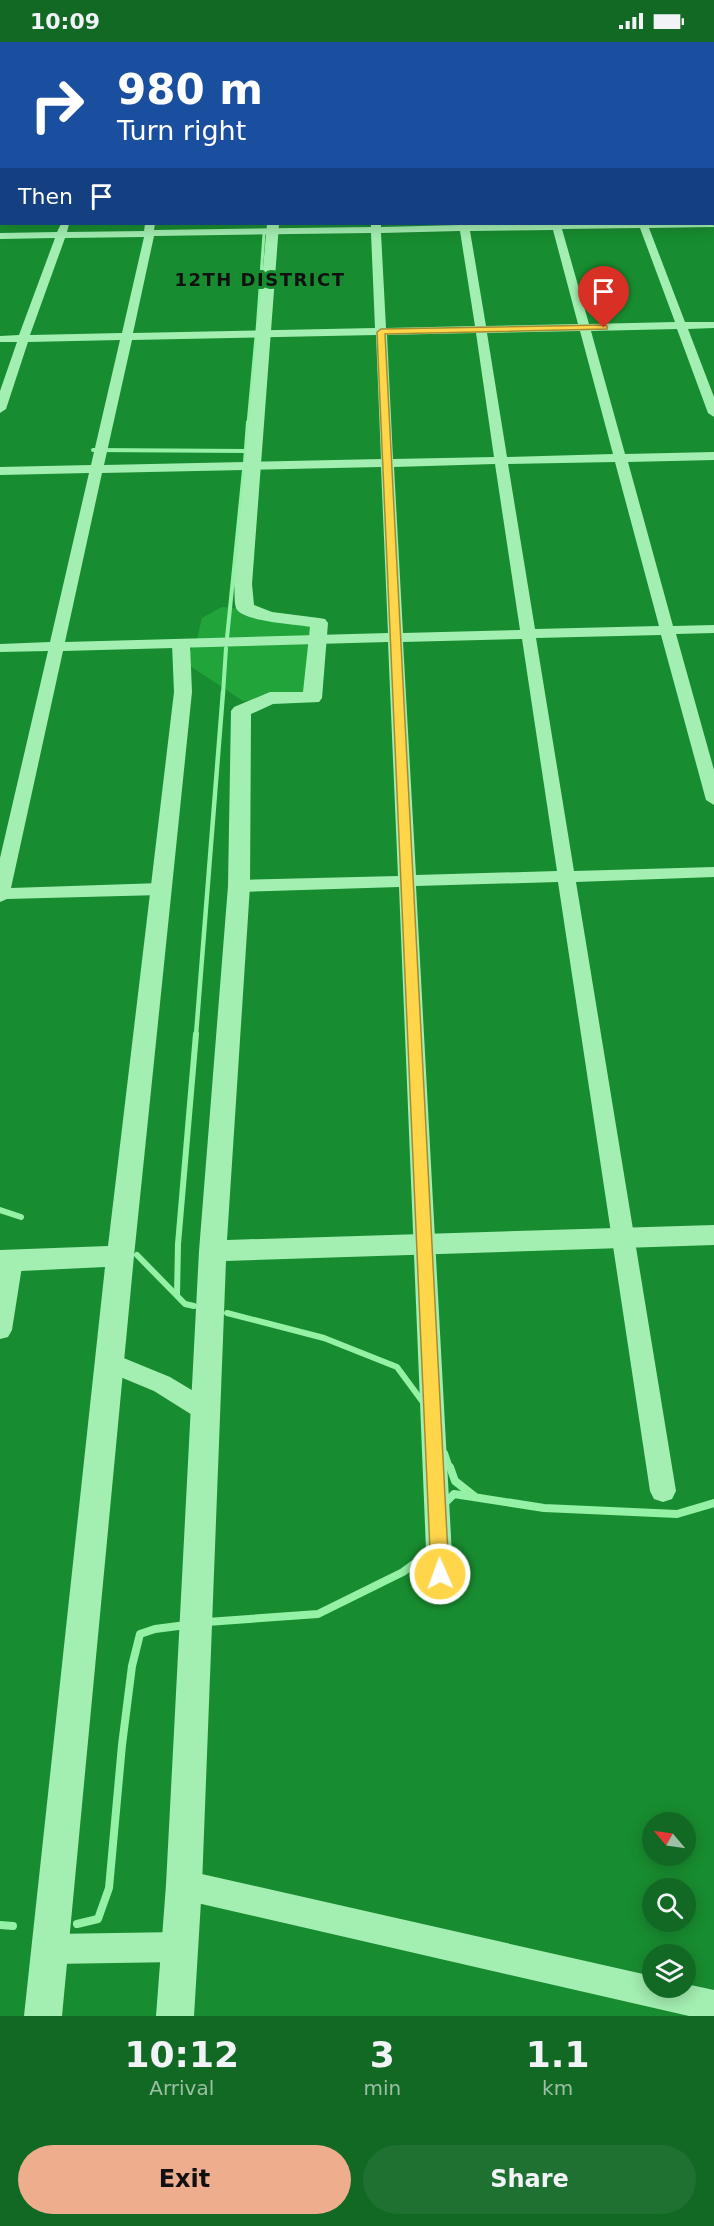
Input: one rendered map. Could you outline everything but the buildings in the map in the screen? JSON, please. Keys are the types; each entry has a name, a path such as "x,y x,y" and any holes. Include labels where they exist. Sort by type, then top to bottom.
{"street":[{"path":"0,236 64,229 557,225 714,800"},
{"path":"644,225 714,413"},
{"path":"465,226 663,1491"},
{"path":"376,227 440,1574"},
{"path":"148,228 148,243 0,895 161,889"},
{"path":"175,2016 184,1885 213,1251 238,886 241,711 270,698 312,698 319,640 319,624 299,619 269,617 245,608 243,584 273,228"},
{"path":"0,409 64,229"},
{"path":"0,339 714,326"},
{"path":"0,471 714,456"},
{"path":"0,648 714,629"},
{"path":"43,2016 120,1256 183,692 181,644"},
{"path":"238,886 714,872"},
{"path":"213,1251 714,1235"},
{"path":"0,1330 6,1261 120,1256"},
{"path":"109,1362 162,1384 206,1412"},
{"path":"184,1885 714,2006"},
{"path":"51,1949 179,1947"}],"green space":[{"path":"222,607 235,608 268,619 313,626 305,695 243,701 184,662 197,639 202,618"}],"waterway":[{"path":"257,331 264,234"},
{"path":"248,424 256,337"},
{"path":"246,451 248,422"},
{"path":"93,450 246,451"},
{"path":"245,462 246,451"},
{"path":"227,638 244,470"},
{"path":"223,694 226,648"},
{"path":"196,1035 223,692"},
{"path":"177,1295 178,1244 196,1034"},
{"path":"0,1210 21,1217"},
{"path":"137,1255 185,1304 194,1306"},
{"path":"227,1313 324,1338 397,1367 422,1401"},
{"path":"445,1453 450,1468"},
{"path":"450,1467 455,1481 474,1496"},
{"path":"444,1504 454,1494 544,1508 677,1514 714,1503"},
{"path":"207,1622 318,1614 403,1572 430,1552"},
{"path":"77,1924 98,1919 109,1888 122,1745 132,1666 140,1634 155,1629 186,1625"},
{"path":"0,1925 13,1926"}],"district":[{"name":"12TH DISTRICT","path":"260,280"}],"route":[{"path":"440,1574 381,332 604,328"}]}
